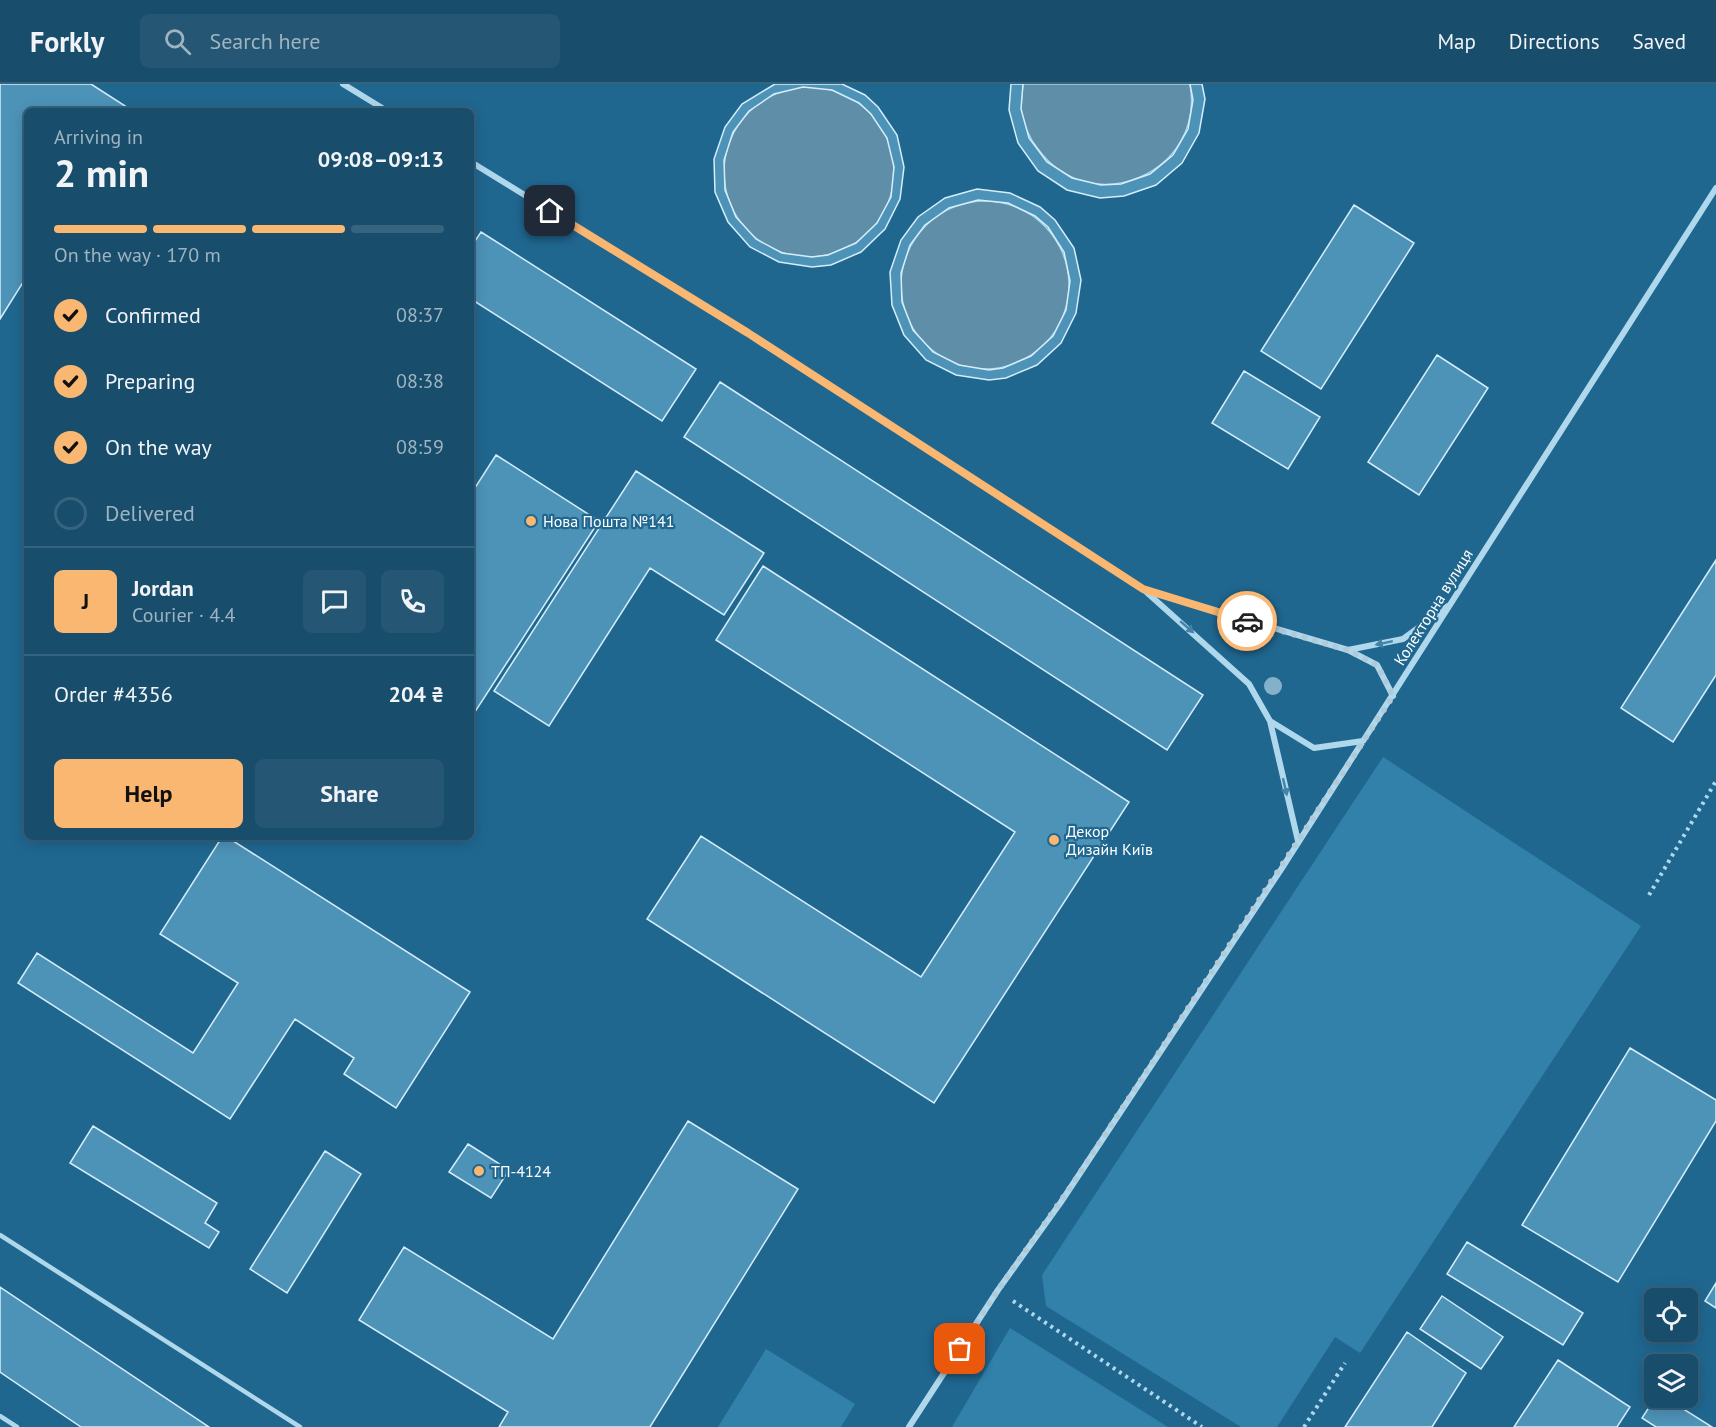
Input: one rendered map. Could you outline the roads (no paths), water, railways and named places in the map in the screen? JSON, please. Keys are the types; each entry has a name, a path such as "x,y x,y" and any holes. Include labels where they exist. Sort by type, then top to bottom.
{"street":[{"path":"343,84 382,108"},
{"path":"474,164 748,333 1143,589 1249,684 1270,720 1298,841"},
{"name":"Колекторна вулиця","path":"909,1427 998,1290 1061,1202 1393,696 1716,188"},
{"path":"1143,589 1348,650 1377,665 1393,696"},
{"path":"1348,650 1403,639 1451,604"},
{"path":"1270,720 1314,748 1363,741"}],"lane":[{"path":"0,1235 300,1427"},
{"path":"0,1416 17,1427"}],"place":[{"name":"Нова Пошта №141","path":"531,521"},
{"name":"Декор Дизайн Київ","path":"1054,840"},
{"name":"ТП-4124","path":"479,1171"}]}
